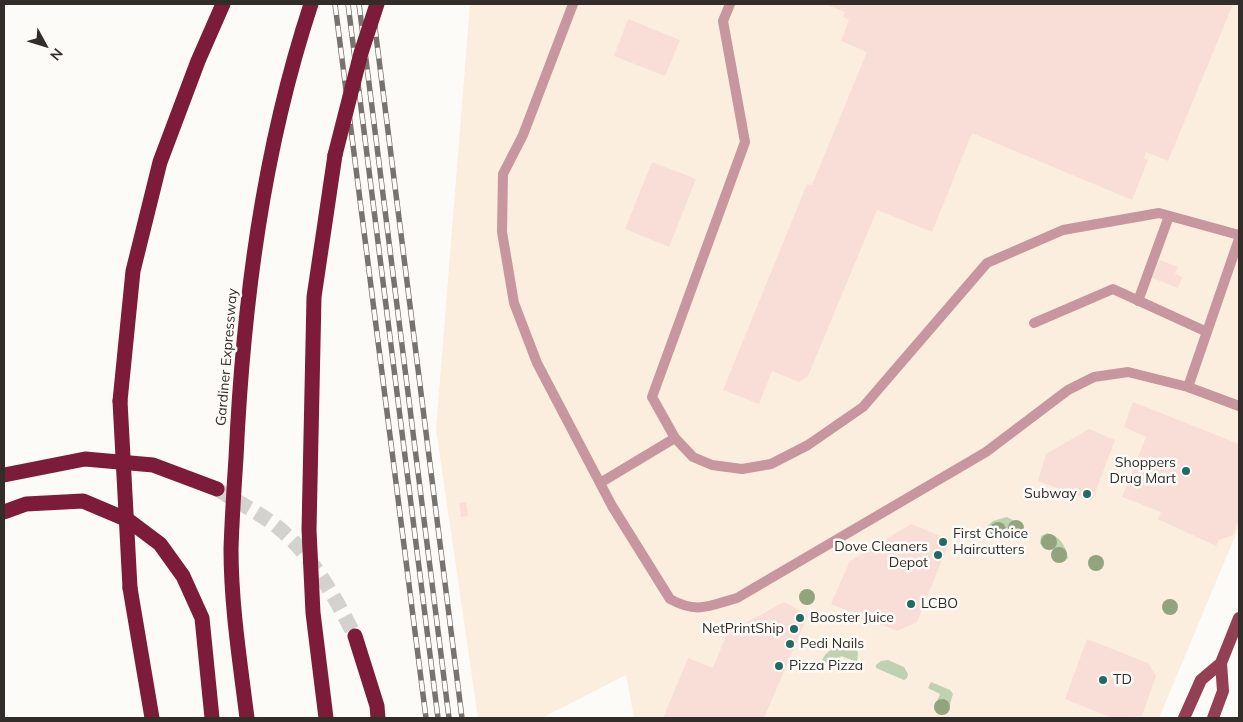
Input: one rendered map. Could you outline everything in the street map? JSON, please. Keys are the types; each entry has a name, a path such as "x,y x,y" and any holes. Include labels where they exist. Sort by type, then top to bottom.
{"highway":[{"path":"152,718 130,588 120,401 133,271 160,162 198,61 223,4"},
{"name":"Gardiner Expressway","path":"247,718 236,632 231,550 239,383 252,263 278,123 298,43 311,4"},
{"path":"326,718 313,613 309,530 314,296 335,155 361,53 377,4"},
{"path":"4,476 85,459 153,465 217,489"},
{"path":"4,512 26,504 83,501 128,520 160,544 183,576 202,618 212,718"},
{"path":"355,636 378,718"}],"main road":[{"path":"1184,718 1201,680 1221,663 1239,620"},
{"path":"1213,718 1224,691 1221,663"}],"lane":[{"path":"573,4 523,136 504,174 502,232 514,303 537,363 600,483 670,600 686,608 705,608 737,598 986,452 1068,390 1094,377 1128,372 1188,387 1239,406"},
{"path":"730,4 723,21 745,142 652,397 675,438 693,457 712,465 742,469 771,464 808,445 863,407 988,263 1063,230 1159,213 1239,235"},
{"path":"1138,301 1169,216"},
{"path":"1188,387 1239,239"},
{"path":"1034,323 1112,289 1207,332"},
{"path":"600,483 675,438"}],"shaded area":[{"path":"470,4 1239,4 1239,527 1159,718 634,718 626,675 542,718 478,718 436,429"}],"green space":[{"path":"1007,517 1020,524 1019,535 1003,529 1000,536 984,529 993,521"},
{"path":"1047,533 1055,536 1064,545 1068,558 1064,562 1052,557 1054,550 1040,544 1041,536"},
{"path":"847,646 854,648 858,652 857,662 841,656 836,668 822,661 823,657 832,650"},
{"path":"888,660 904,667 908,674 907,678 904,680 876,668 876,665 881,661"},
{"path":"931,682 950,690 953,694 947,714 934,709 940,694 928,688"}],"building":[{"path":"825,4 1233,4 1168,161 1146,152 1144,158 1148,160 1132,200 972,133 932,232 877,210 808,376 799,382 772,371 759,404 723,390 807,184 812,185 867,52 841,41 849,20 843,17 845,12"},
{"path":"628,19 680,40 665,76 614,56"},
{"path":"652,162 696,179 669,247 625,229"},
{"path":"1160,260 1178,267 1175,274 1182,277 1178,288 1152,278"},
{"name":"Shoppers Drug Mart","path":"1133,402 1239,444 1239,519 1233,535 1219,540 1216,546 1158,519 1161,512 1122,497 1146,437 1124,427"},
{"path":"1089,429 1115,440 1092,501 1038,481 1046,454"},
{"path":"466,502 468,516 461,517 459,503"},
{"path":"911,524 950,540 917,622 897,631 831,604 850,561"},
{"path":"784,602 808,615 764,718 663,718 688,658 713,668 727,633"},
{"path":"1087,639 1148,663 1156,676 1142,716 1112,718 1065,699"}],"tunnel":[{"path":"217,489 254,511 288,536 321,576 355,636"}],"railway":[{"path":"335,4 426,718"},
{"path":"348,4 438,718"},
{"path":"359,4 449,718"},
{"path":"372,4 462,718"}],"place":[{"name":"Shoppers Drug Mart","path":"1186,471"},
{"name":"Subway","path":"1087,494"},
{"name":"First Choice Haircutters","path":"943,542"},
{"name":"Dove Cleaners Depot","path":"938,555"},
{"name":"LCBO","path":"911,604"},
{"name":"Booster Juice","path":"800,618"},
{"name":"NetPrintShip","path":"794,629"},
{"name":"Pedi Nails","path":"790,644"},
{"name":"Pizza Pizza","path":"779,666"},
{"name":"TD","path":"1103,680"}]}
